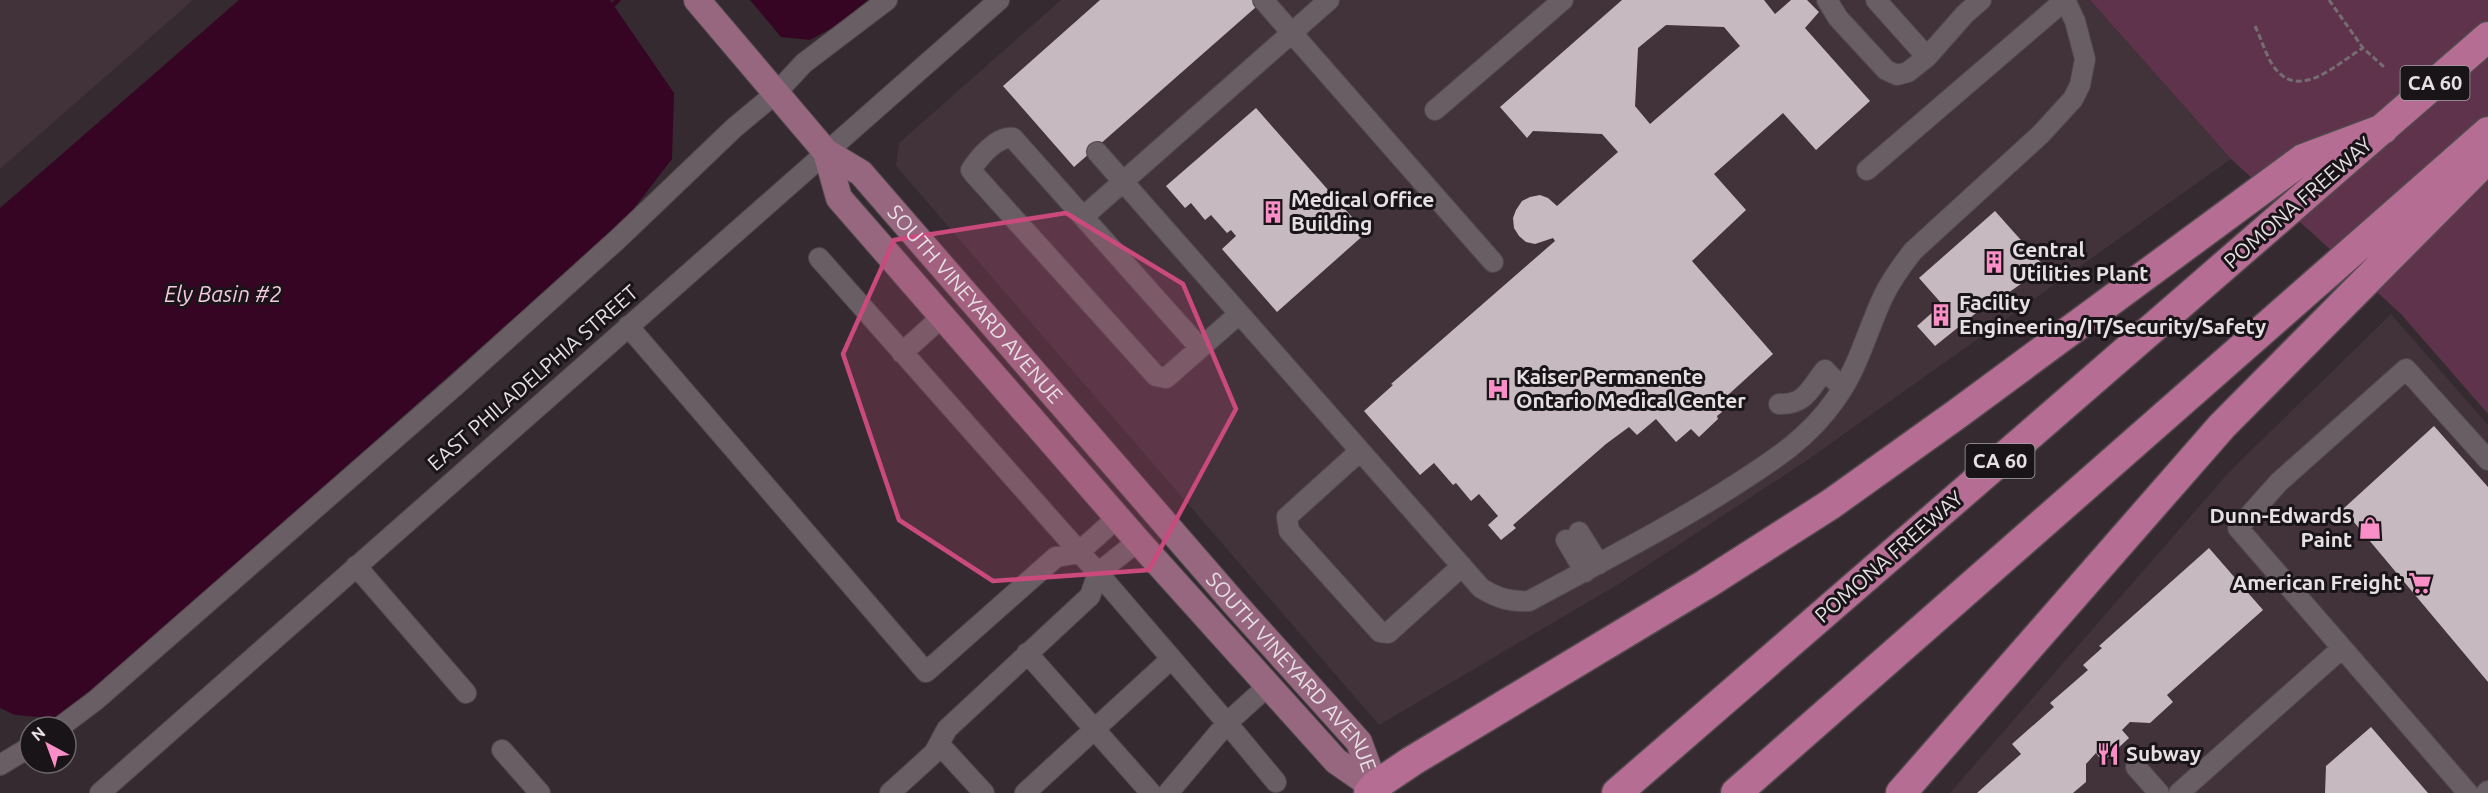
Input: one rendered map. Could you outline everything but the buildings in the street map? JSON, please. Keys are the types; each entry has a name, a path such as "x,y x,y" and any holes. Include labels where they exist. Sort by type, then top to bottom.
{"highway":[{"name":"POMONA FREEWAY","path":"1617,793 2488,37"},
{"path":"1375,791 1412,761 1706,584 1831,504 2303,159 2383,129"},
{"path":"1736,793 2488,132"},
{"path":"1901,793 2222,426 2488,158"}],"main road":[{"name":"SOUTH VINEYARD AVENUE","path":"697,0 826,152 861,173 1234,604 1359,742 1375,791"},
{"name":"SOUTH VINEYARD AVENUE","path":"826,152 839,198 1138,541 1336,761 1375,791"}],"street":[{"path":"76,715 455,386 618,239 734,128 776,93 804,63 887,0"},
{"name":"EAST PHILADELPHIA STREET","path":"100,793 999,0"},
{"path":"1263,0 1493,262"},
{"path":"1083,217 1329,0"},
{"path":"1435,110 1563,0"},
{"path":"1827,0 1838,18 1886,70 1897,75 1908,72 1926,57 1981,0"},
{"path":"1876,0 1926,57"},
{"path":"1097,152 1481,588 1495,597 1514,602 1529,601 1673,525 1784,453 1806,436 1836,400 1855,366 1884,295 1913,251 2042,134 2073,99 2080,86 2085,59 2075,21 2064,0 1867,170"},
{"path":"1200,348 1013,138 1001,140 976,162 971,170 1156,376 1166,378 1239,314"},
{"path":"819,258 1098,573 1276,782"},
{"path":"902,352 943,316"},
{"path":"628,326 926,672 1056,557 1078,553 1118,517"},
{"path":"2468,793 2238,528 2279,482 2406,369 2488,460"},
{"path":"1815,382 1825,370 1842,388"},
{"path":"1360,452 1287,517 1289,531 1380,632 1388,633 1462,566"},
{"path":"1572,536 1592,568"},
{"path":"890,793 934,753 947,729 1090,596 1098,573 1138,541"},
{"path":"356,566 466,693"},
{"path":"2179,793 2342,650"},
{"path":"1027,653 1151,793"},
{"path":"1025,793 1171,659"},
{"path":"1168,793 1227,723 1269,686"},
{"path":"939,744 984,793"},
{"path":"502,750 540,793"},
{"path":"0,765 18,754"},
{"path":"2136,768 2159,793"}],"path":[{"path":"2328,0 2362,48 2384,67"},
{"path":"2255,26 2272,64 2282,78 2293,82 2312,80 2362,48"}],"highlighted area":[{"path":"1066,213 1183,284 1236,409 1149,570 993,581 899,520 843,354 894,240"}],"shaded area":[{"path":"0,0 193,0 0,169"},
{"name":"Kaiser Permanente Ontario Medical Center","path":"1061,0 2090,0 2231,159 1809,459 1622,582 1379,725 896,166 899,143"},
{"path":"2090,0 2488,0 2488,414 2401,314 2231,159"},
{"path":"2391,314 2488,425 2488,793 1950,793 2230,471"}],"water":[{"name":"Ely Basin #2","path":"239,0 610,0 674,93 672,159 625,220 66,715 15,715 0,708 0,208"},
{"path":"750,0 868,0 839,24 810,40 781,37"}],"waterway":[{"path":"614,4 618,0"}],"place":[{"name":"Medical Office Building","path":"1273,212"},
{"name":"Central Utilities Plant","path":"1994,262"},
{"name":"Facility Engineering/IT/Security/Safety","path":"1941,315"},
{"name":"Kaiser Permanente Ontario Medical Center","path":"1498,389"},
{"name":"Dunn-Edwards Paint","path":"2370,528"},
{"name":"American Freight","path":"2420,583"},
{"name":"Subway","path":"2108,754"}]}
